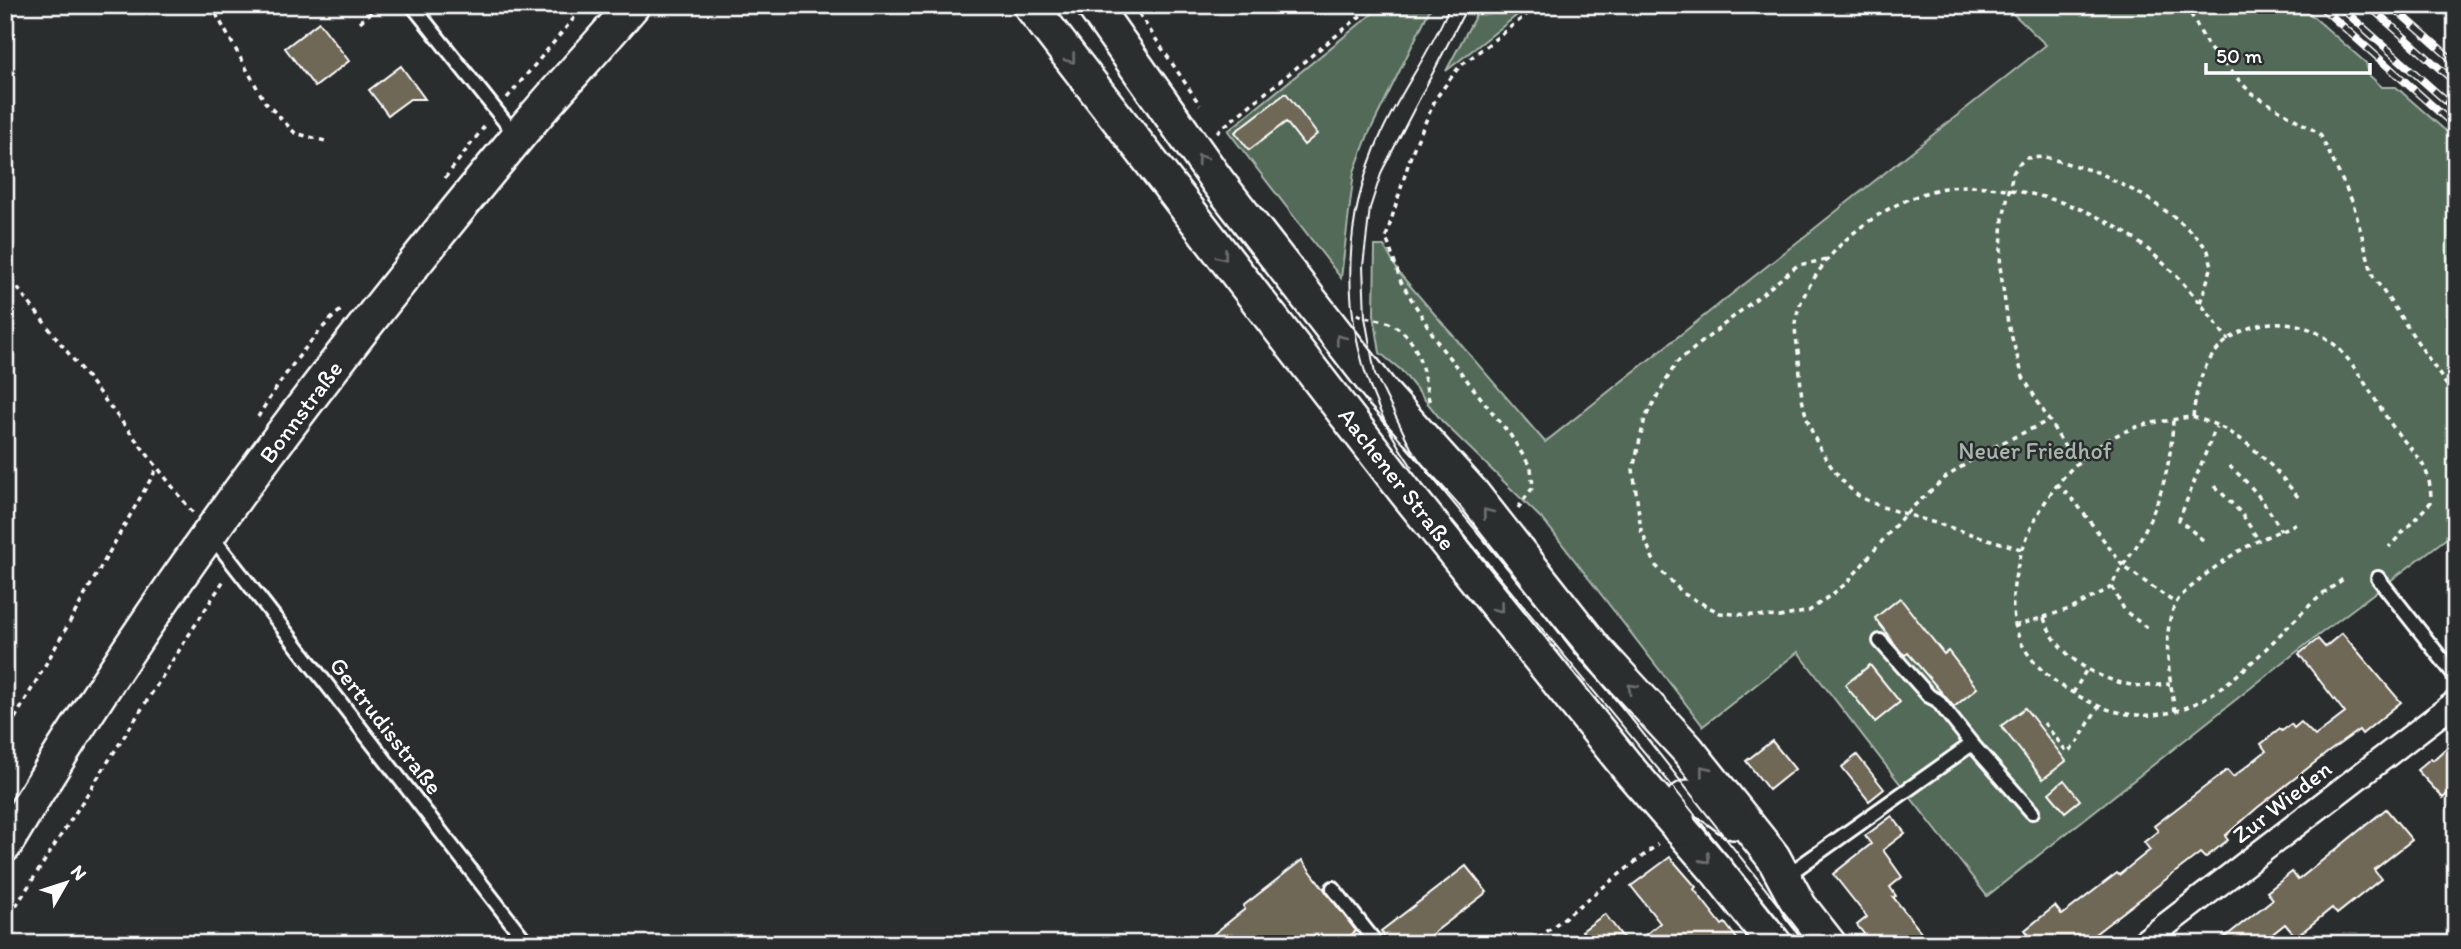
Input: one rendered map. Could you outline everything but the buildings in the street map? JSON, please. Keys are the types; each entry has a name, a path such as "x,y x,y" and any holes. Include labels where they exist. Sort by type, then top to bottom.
{"main road":[{"name":"Bonnstraße","path":"5,845 162,601 200,522 517,137 633,5"},
{"name":"Aachener Straße","path":"1030,5 1672,833 1717,870 1774,944"},
{"name":"Aachener Straße","path":"1093,5 1218,182 1383,394 1472,493 1595,649 1678,738 1773,858 1800,907 1829,944"},
{"path":"1672,833 1678,807 1683,800 1694,797 1706,801 1757,837"}],"street":[{"name":"Zur Wieden","path":"2141,944 2456,702"}],"lane":[{"path":"412,5 517,137"},
{"name":"Gertrudisstraße","path":"200,522 528,944"},
{"path":"2378,578 2456,677"},
{"path":"1880,641 1929,696 1937,700 2032,811"},
{"path":"1783,878 1972,744"},
{"path":"1333,888 1377,944"}],"path":[{"path":"211,5 265,102 295,133 329,142"},
{"path":"360,22 379,5"},
{"path":"1133,5 1204,112"},
{"path":"1217,132 1374,5"},
{"path":"1529,493 1533,487 1531,468 1511,436 1440,346 1401,282 1386,237 1412,152 1436,98 1459,67 1539,5"},
{"path":"2186,5 2208,48 2251,93 2320,134 2353,203 2373,276 2456,398"},
{"path":"2083,458 2065,447 2023,377 2007,324 2000,266 2003,218 2013,173 2019,164 2034,156 2100,173 2143,195 2176,218 2208,251 2212,267 2200,303"},
{"path":"2021,549 1904,515 1857,495 1824,455 1805,414 1795,324 1813,278 1836,248 1872,220 1914,197 1941,188 1990,187 2035,195 2091,213 2136,239 2170,268 2228,340"},
{"path":"1827,260 1798,265 1676,363 1645,418 1633,469 1641,530 1656,566 1684,594 1720,612 1780,617 1809,611 1847,583 1904,515 1945,478 1985,451 2049,421"},
{"path":"5,272 200,522"},
{"path":"2193,417 2196,391 2205,368 2228,340 2250,328 2274,321 2293,323 2314,331 2335,345 2360,373 2391,425 2425,465 2431,483 2431,502 2389,547"},
{"path":"2298,497 2252,445 2235,434 2193,417 2148,423 2123,433 2083,458 2057,484 2042,504 2021,549 2011,592 2015,626 2023,645 2036,664 2054,682 2098,707 2136,716 2157,716 2197,702 2245,669 2267,651 2308,607 2343,579"},
{"path":"2147,628 2126,611 2112,587 2114,579 2137,545 2162,491 2171,453 2173,421"},
{"path":"2203,540 2179,520 2216,426"},
{"path":"2229,466 2243,477 2263,500 2281,531"},
{"path":"5,736 157,468"},
{"path":"2057,484 2076,503 2123,566 2175,603"},
{"path":"2216,486 2242,514 2259,541"},
{"path":"2175,711 2170,684 2169,623 2175,603 2209,572 2259,541 2299,522"},
{"path":"5,923 234,564"},
{"path":"2015,626 2073,608 2112,587"},
{"path":"2044,618 2059,646 2087,669 2132,685 2170,684"},
{"path":"2073,693 2087,669"},
{"path":"2044,723 2067,752 2076,745 2098,707"},
{"path":"1531,944 1672,833"}],"green space":[{"path":"1383,5 1432,5 1368,135 1354,172 1341,278 1228,131"},
{"path":"1530,5 1446,71 1480,7"},
{"name":"Neuer Friedhof","path":"2004,5 2300,5 2366,63 2369,75 2382,87 2396,87 2456,140 2456,531 2295,653 1987,896 1798,652 1703,726 1545,522 1442,421 1401,370 1380,353 1374,314 1375,246 1384,246 1399,273 1545,442 2046,45"}],"tram line":[{"path":"1412,467 1389,428 1371,388 1358,346 1352,304 1351,260 1355,217 1366,174 1382,132 1435,38 1450,5"},
{"path":"1468,5 1382,171 1370,208 1363,266 1365,317 1375,374 1411,448 1427,471 1634,722 1809,944"},
{"path":"1452,520 1673,787 1777,919"}],"railway":[{"path":"2319,5 2456,127"},
{"path":"2338,5 2456,110"},
{"path":"2368,5 2456,83"},
{"path":"2391,5 2456,63"}]}
